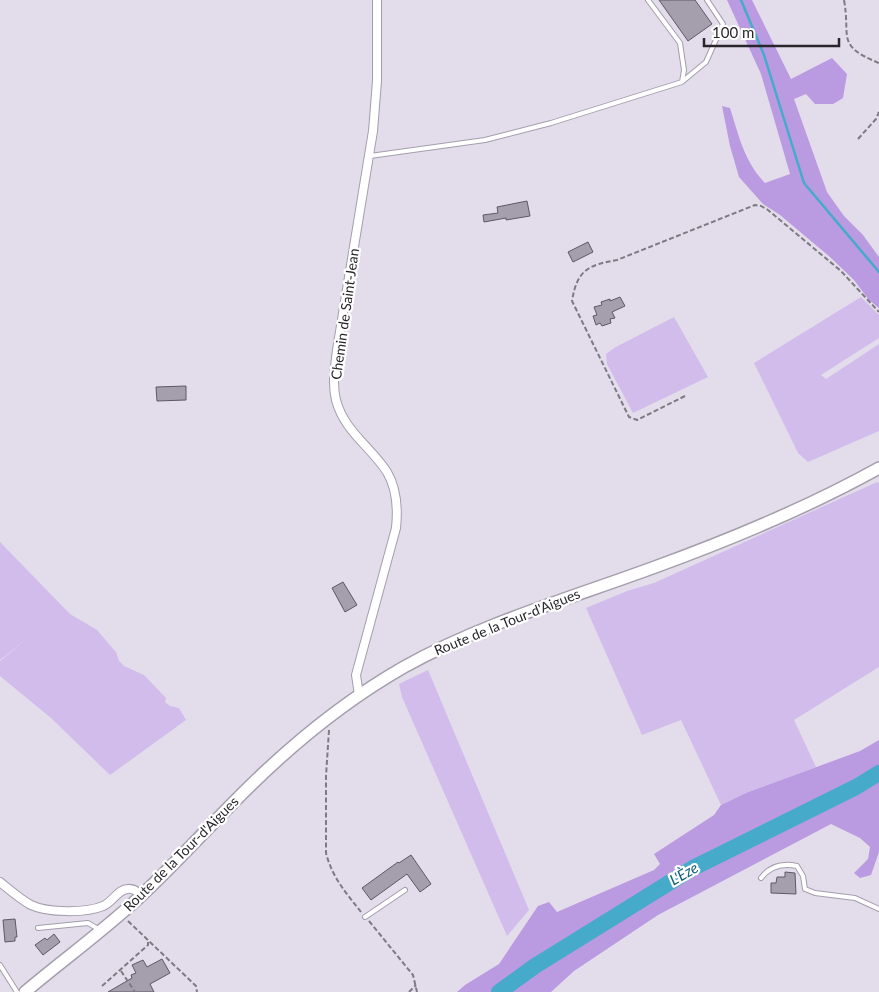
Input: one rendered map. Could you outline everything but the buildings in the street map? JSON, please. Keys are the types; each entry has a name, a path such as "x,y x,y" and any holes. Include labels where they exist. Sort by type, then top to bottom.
{"main road":[{"name":"Route de la Tour-d'Aigues","path":"25,992 102,931 142,895 251,784 292,746 359,694 402,668 474,633 769,523 879,468"}],"street":[{"name":"Chemin de Saint-Jean","path":"359,694 356,675 396,528 398,514 394,488 387,472 345,422 336,399 334,387 337,350 370,156 376,98 377,0"},
{"path":"0,882 32,906 53,911 84,910 102,906 112,901 122,890 127,888 142,895"}],"lane":[{"path":"648,0 680,43 684,70 682,82"},
{"path":"370,156 485,140 552,123 682,82 706,62 722,24 707,0"},
{"path":"761,878 767,870 787,864 797,866 803,876 805,889 815,893 855,898 879,909"},
{"path":"365,917 405,890"},
{"path":"38,928 88,923 102,931"},
{"path":"0,965 17,992"}],"path":[{"path":"844,0 846,31 852,49 861,56 879,63"},
{"path":"858,139 876,119 879,112"},
{"path":"685,396 637,420 628,418 572,301 580,274 596,263 617,260 755,205 768,210 841,271 879,312"},
{"path":"330,716 326,776 326,853 329,864 336,879 413,975 417,992"},
{"path":"121,914 196,986 197,992"},
{"path":"102,986 148,945 148,940"},
{"path":"121,970 135,992"},
{"path":"409,992 416,984"}],"shaded area":[{"path":"727,0 752,0 791,79 832,58 847,74 843,98 833,104 815,104 806,94 794,99 827,192 844,216 863,235 879,257 879,308 869,300 854,280 830,257 780,215 763,204 739,177 730,146 722,106 730,108 747,157 765,183 790,174 761,74"},
{"path":"861,297 879,315 879,338 821,375 826,379 879,344 879,431 808,462 798,453 754,363"},
{"path":"674,317 708,377 633,413 607,364 606,354"},
{"path":"877,482 879,483 879,667 794,720 816,767 746,793 721,805 681,720 642,735 586,608 627,591 654,583"},
{"path":"0,542 70,614 97,630 116,652 119,661 124,666 144,675 166,698 165,702 170,706 179,708 186,720 110,775 51,718 0,676 0,661 30,636 0,660"},
{"path":"428,670 529,910 507,936 402,697 399,684"},
{"path":"879,740 879,852 871,875 860,878 854,873 868,859 870,847 860,838 831,824 658,915 574,971 551,992 457,992 499,964 538,906 549,902 557,912 654,870 660,864 654,854 714,815 721,805 746,793 860,751"}],"waterway":[{"path":"741,0 764,55 804,183 879,272"},
{"name":"L'Èze","path":"499,992 535,966 693,868 856,787 879,773"}]}
